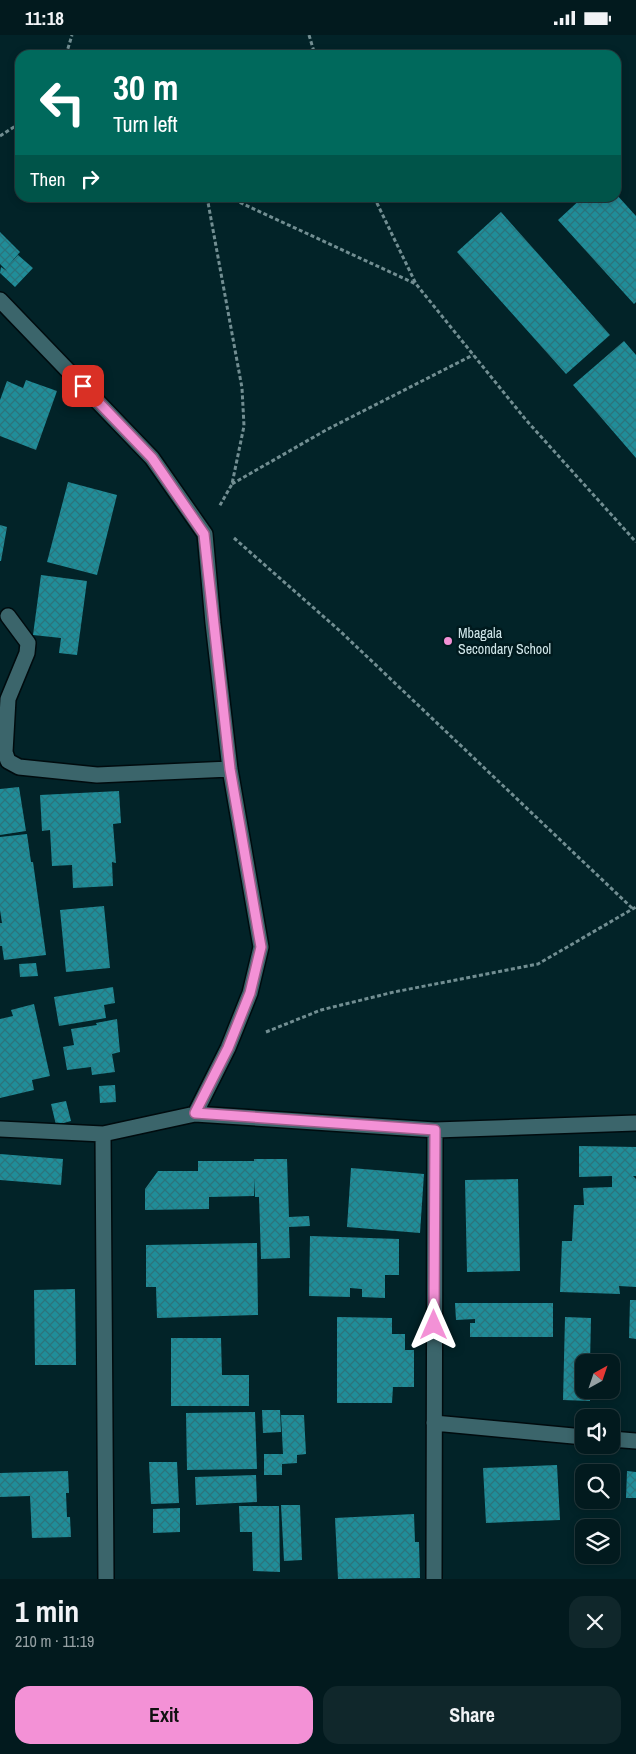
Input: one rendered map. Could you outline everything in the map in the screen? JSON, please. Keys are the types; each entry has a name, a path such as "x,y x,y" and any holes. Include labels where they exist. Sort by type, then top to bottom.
{"street":[{"path":"0,301 152,458 204,534 230,769 261,947 250,993 228,1048 195,1113"},
{"path":"8,616 28,643 27,653 8,699 5,752 8,761 19,767 97,775 230,769"},
{"path":"0,1129 102,1134 195,1113 435,1130 636,1123"},
{"path":"434,1579 435,1130"},
{"path":"102,1134 106,1579"},
{"path":"434,1423 575,1436"},
{"path":"620,1440 636,1441"}],"path":[{"path":"68,50 72,35"},
{"path":"309,35 314,50"},
{"path":"0,136 15,127"},
{"path":"204,534 232,484 244,426 242,388 208,202"},
{"path":"239,202 416,284"},
{"path":"376,202 416,284 526,420 636,542"},
{"path":"232,484 326,430 473,355"},
{"path":"212,519 340,631 634,908 538,964 394,991 321,1010 228,1048"}],"building":[{"path":"621,200 636,216 636,302 634,304 558,220 578,202 621,202"},
{"path":"501,212 610,335 566,374 457,252"},
{"path":"0,232 20,252 6,268 18,255 33,268 15,287 0,273 1,267 7,271 0,264"},
{"path":"624,341 636,355 636,458 573,385"},
{"path":"26,380 57,391 36,450 0,436 0,400 7,381 23,388"},
{"path":"68,482 117,495 97,575 47,562"},
{"path":"0,525 7,527 1,561 0,561"},
{"path":"41,575 87,581 77,655 59,653 61,638 33,635"},
{"path":"19,787 26,831 0,835 0,789"},
{"path":"119,791 121,823 113,824 116,863 112,862 113,886 73,888 72,865 52,866 50,830 42,831 40,795"},
{"path":"27,834 31,862 33,862 46,955 4,960 2,946 0,946 0,923 2,923 0,910 0,837"},
{"path":"104,906 110,968 66,972 60,910"},
{"path":"36,963 38,976 20,977 19,964"},
{"path":"113,987 115,1003 104,1005 106,1018 59,1026 54,997"},
{"path":"34,1004 50,1076 32,1080 34,1090 0,1098 0,1019 13,1016 11,1010"},
{"path":"117,1019 120,1052 112,1054 115,1072 92,1075 91,1067 67,1070 63,1047 74,1045 71,1029 97,1025 96,1023"},
{"path":"115,1085 116,1102 100,1103 99,1086"},
{"path":"66,1101 71,1121 56,1125 51,1104"},
{"path":"579,1146 636,1147 636,1176 633,1176 636,1179 636,1287 619,1286 620,1294 560,1292 562,1241 572,1241 574,1205 584,1205 583,1188 612,1187 612,1176 579,1177"},
{"path":"0,1154 63,1159 61,1185 0,1180"},
{"path":"254,1159 287,1159 289,1217 309,1216 310,1226 289,1227 290,1258 261,1259 259,1197 255,1197 254,1178 254,1196 209,1197 209,1209 145,1210 145,1189 158,1171 198,1171 198,1161 254,1161"},
{"path":"351,1168 424,1174 420,1233 347,1227"},
{"path":"518,1179 520,1271 467,1272 465,1180"},
{"path":"310,1236 399,1239 399,1275 385,1275 385,1298 362,1297 362,1289 350,1288 350,1297 309,1296"},
{"path":"257,1243 258,1315 157,1318 156,1287 146,1287 146,1245"},
{"path":"75,1289 76,1365 35,1365 34,1290"},
{"path":"630,1300 636,1300 636,1339 629,1338"},
{"path":"455,1303 553,1303 553,1337 470,1337 470,1323 475,1323 475,1319 456,1320"},
{"path":"337,1317 392,1318 392,1334 405,1334 405,1350 414,1350 414,1387 393,1387 392,1403 337,1403"},
{"path":"565,1317 591,1318 590,1354 575,1354 575,1399 590,1399 590,1401 563,1400"},
{"path":"171,1338 221,1338 222,1375 249,1375 249,1406 171,1406"},
{"path":"262,1410 280,1410 281,1432 263,1433"},
{"path":"255,1412 257,1469 187,1470 186,1413"},
{"path":"281,1415 304,1415 306,1454 297,1455 297,1463 282,1464 282,1475 264,1475 264,1454 283,1454"},
{"path":"149,1462 177,1462 179,1503 151,1504"},
{"path":"557,1465 560,1520 486,1523 483,1468"},
{"path":"68,1471 69,1493 66,1493 67,1517 70,1517 71,1537 32,1538 30,1496 0,1497 0,1473"},
{"path":"627,1471 636,1472 636,1498 626,1498"},
{"path":"256,1475 257,1502 196,1505 195,1477"},
{"path":"281,1505 300,1505 302,1560 284,1561"},
{"path":"239,1506 279,1506 280,1572 253,1571 252,1532 240,1532"},
{"path":"180,1508 180,1532 153,1533 153,1509"},
{"path":"414,1514 415,1542 419,1542 420,1578 338,1579 335,1518"}],"place":[{"name":"Mbagala Secondary School","path":"448,641"}],"route":[{"path":"83,386 152,458 204,534 230,769 261,947 250,993 228,1048 195,1113 435,1130 434,1325"}]}
